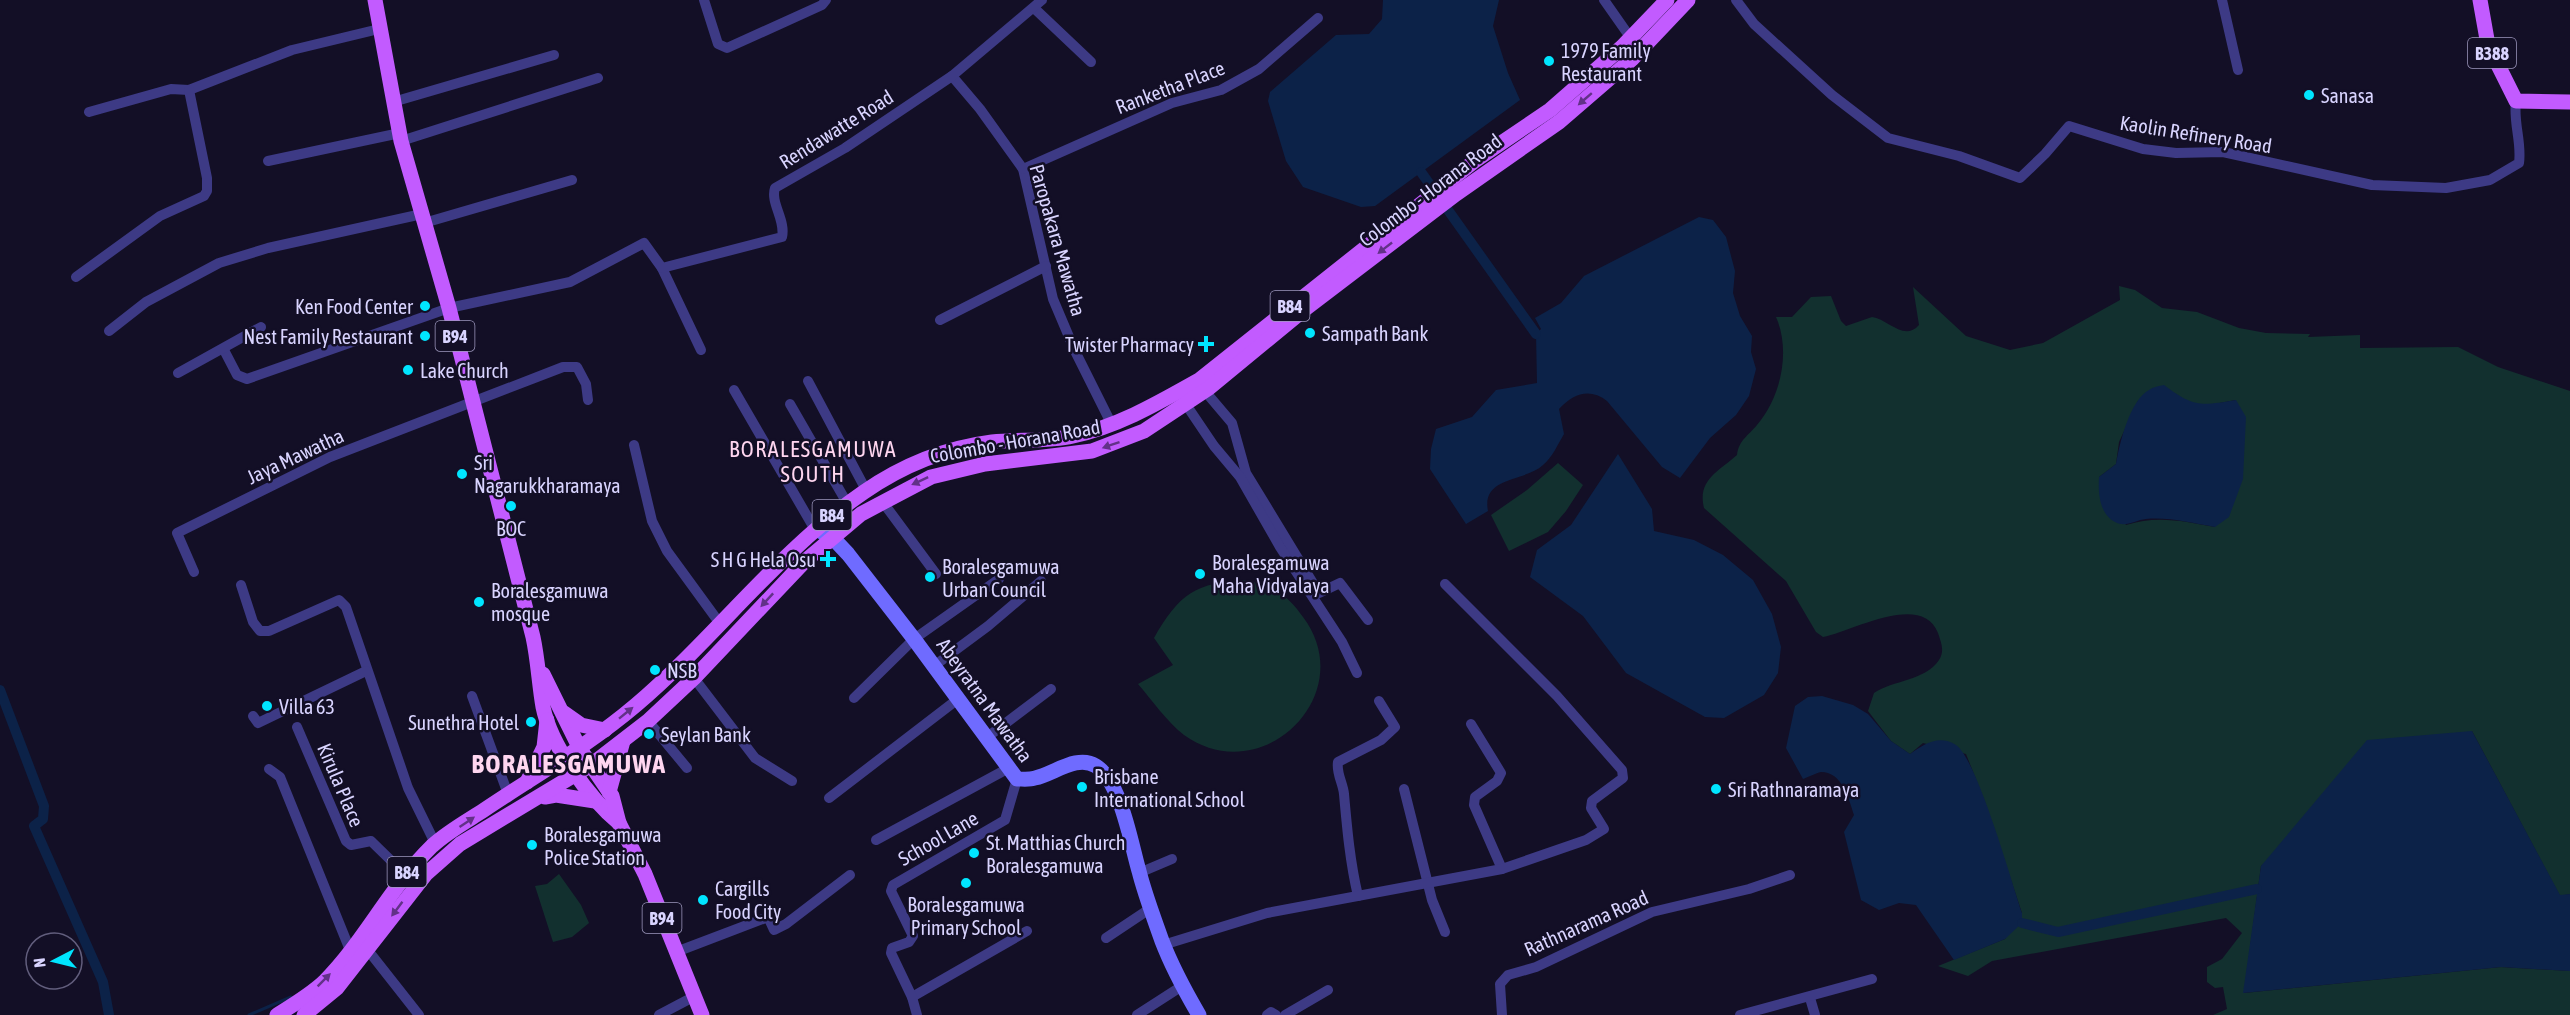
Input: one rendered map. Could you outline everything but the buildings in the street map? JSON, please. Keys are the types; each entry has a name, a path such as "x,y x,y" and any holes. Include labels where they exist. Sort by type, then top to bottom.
{"main road":[{"name":"B94","path":"375,0 400,137 448,308 540,671 543,707 566,759 576,775 595,801 619,823"},
{"name":"Colombo - Horana Road","path":"1452,188 1476,160 1550,110 1667,0"},
{"name":"Colombo - Horana Road","path":"591,765 648,721 694,678 804,562 832,537 882,501 931,477 985,464 1062,456 1107,447 1144,431 1204,390 1452,188 1559,122 1643,47 1688,0"},
{"name":"B388","path":"2480,0 2488,45 2516,101"},
{"path":"2516,101 2570,102"},
{"name":"Colombo - Horana Road","path":"580,749 638,704 721,625 814,528 866,490 906,465 949,450 991,442 1071,437 1112,425 1154,407 1199,380 1428,207"},
{"name":"B94","path":"540,671 580,749 609,792 619,823 645,874 702,1015"},
{"path":"562,711 581,725 605,730"},
{"path":"527,782 544,747 547,719"},
{"path":"609,792 623,741"},
{"name":"B84","path":"304,1015 337,988 367,949 435,843 580,749"},
{"name":"B84","path":"277,1015 324,982 410,879 460,844 591,765"},
{"path":"537,798 556,795 595,801"}],"street":[{"path":"704,0 718,44 727,48 822,5 826,0"},
{"path":"1605,0 1630,37 1643,47"},
{"name":"Kaolin Refinery Road","path":"1737,0 1754,24 1816,81 1888,138 1959,156 2020,177 2045,154 2069,126 2143,149 2176,153 2223,152 2372,186 2446,188 2490,180 2519,163 2520,153 2514,116 2516,101"},
{"path":"2222,0 2238,70"},
{"path":"1038,4 1091,62"},
{"name":"Rendawatte Road","path":"662,268 782,237 784,227 773,194 775,188 845,148 952,76 1038,4"},
{"name":"Ranketha Place","path":"1023,169 1172,103 1221,90 1259,69 1318,18"},
{"path":"89,112 171,89 189,90 292,50 380,28"},
{"path":"393,102 554,55"},
{"name":"Paropakara Mawatha","path":"952,76 1023,169 1053,298 1075,351 1112,425"},
{"path":"268,161 400,137 598,78"},
{"path":"76,277 160,216 204,196 207,191 207,178 189,90"},
{"path":"109,331 146,302 219,263 268,248 423,219 572,180"},
{"path":"224,350 237,375 247,379 448,308 570,282 644,243 662,268 701,350"},
{"path":"940,320 1046,266"},
{"path":"178,373 224,350 261,327"},
{"path":"472,404 569,367 577,367 586,384 588,400"},
{"path":"808,381 866,490"},
{"path":"734,390 814,528 832,537"},
{"path":"1204,390 1232,423 1246,473 1319,593 1341,583 1368,620"},
{"name":"Jaya Mawatha","path":"194,572 177,532 330,456 472,404"},
{"path":"790,404 848,503"},
{"path":"1185,404 1214,446 1240,477 1280,547 1342,642 1357,673"},
{"path":"634,445 652,521 667,551 721,625"},
{"path":"882,501 936,574"},
{"name":"Abeyratna Mawatha","path":"832,537 914,639 1012,774 1035,778 1073,763 1096,766 1116,792 1163,945 1182,986 1199,1015"},
{"path":"854,698 914,639 999,579"},
{"path":"934,666 988,626 1041,581"},
{"path":"1163,945 1267,913 1502,869 1586,840 1604,830 1591,808 1592,801 1617,785 1623,778 1622,770 1557,696 1445,584"},
{"path":"241,585 253,622 260,631 269,631 339,600 346,607 366,671 408,788 435,843"},
{"path":"253,716 258,723 366,671"},
{"path":"694,678 755,758 792,781"},
{"path":"986,738 1050,689"},
{"path":"471,696 508,794"},
{"path":"829,798 958,699"},
{"path":"1358,896 1347,836 1344,792 1337,768 1338,762 1380,740 1395,727 1379,701"},
{"path":"648,721 687,768"},
{"path":"1471,724 1500,773 1497,781 1475,797 1474,805 1502,869"},
{"name":"Kirula Place","path":"297,727 346,841 351,845 371,841 410,879"},
{"path":"269,769 280,777 350,950"},
{"path":"876,840 1012,774"},
{"name":"School Lane","path":"916,1015 912,997 891,953 892,948 909,942 913,936 891,891 893,885 1005,820 1012,774"},
{"path":"1404,789 1428,882 1445,932"},
{"path":"1139,873 1172,859"},
{"path":"676,952 768,917 774,930 786,924 850,875"},
{"name":"Rathnarama Road","path":"1502,1015 1500,984 1508,975 1536,967 1652,912 1749,889 1790,875"},
{"path":"1106,938 1151,908"},
{"path":"912,997 1027,931"},
{"path":"367,949 419,1015"},
{"path":"1740,1015 1810,998 1872,979"},
{"path":"1137,1015 1182,986"},
{"path":"1285,1015 1328,990"},
{"path":"659,1015 695,996"},
{"path":"1810,998 1815,1015"},
{"path":"1267,1015 1271,1012 1276,1015"}],"green space":[{"path":"2119,286 2135,290 2162,308 2197,312 2239,328 2266,333 2310,334 2308,337 2360,335 2360,348 2458,347 2498,367 2570,391 2570,894 2560,896 2472,731 2261,866 2244,993 2501,967 2570,971 2570,1015 2213,1015 2227,1009 2223,987 2215,988 2207,982 2207,967 2222,959 2242,933 2226,918 1992,961 1968,976 1938,966 2005,939 2022,913 1985,802 1966,754 1923,743 1910,754 1891,741 1868,711 1874,693 1933,667 1942,653 1938,633 1930,621 1917,615 1902,614 1867,622 1823,637 1816,632 1786,581 1704,508 1704,490 1711,477 1737,455 1742,442 1765,414 1778,387 1783,344 1776,317 1792,317 1811,297 1831,296 1841,321 1846,326 1872,317 1908,331 1919,325 1913,287 1966,336 2010,350 2043,343 2120,300","holes":["2181,399 2203,406 2236,400 2215,527 2159,520 2126,525 2099,477 2116,464 2119,442 2138,401"]},
{"path":"1558,463 1583,485 1566,511 1548,532 1509,551 1491,515 1527,490"},
{"path":"1247,580 1267,586 1282,594 1300,613 1318,646 1320,676 1311,703 1294,726 1271,743 1244,751 1214,749 1178,730 1138,684 1173,665 1154,638 1181,601 1191,593 1214,584"},
{"path":"559,874 581,905 589,923 572,937 553,942 535,886 547,884"}],"water":[{"path":"1383,0 1499,0 1493,26 1508,73 1520,100 1375,206 1361,207 1303,187 1286,161 1268,101 1270,92 1336,35 1369,34 1382,19"},
{"path":"1699,217 1713,220 1726,237 1735,271 1733,293 1740,316 1752,336 1751,352 1756,369 1749,396 1736,415 1710,438 1680,478 1662,467 1607,401 1588,394 1576,396 1559,409 1564,434 1549,459 1535,470 1506,481 1491,491 1488,511 1466,524 1430,469 1431,449 1436,429 1472,417 1496,390 1537,383 1536,334 1541,329 1535,318 1561,303 1584,276"},
{"path":"2164,385 2182,397 2197,403 2236,400 2246,417 2243,479 2229,517 2215,527 2163,519 2146,519 2119,524 2106,514 2103,508 2099,495 2099,477 2116,464 2123,434 2136,403 2152,388"},
{"path":"1618,454 1652,509 1654,531 1694,540 1723,555 1753,580 1772,614 1781,647 1778,673 1764,695 1724,718 1705,717 1626,673 1583,616 1530,577 1537,550 1571,525"},
{"path":"1822,696 1853,705 1868,714 1891,741 1910,754 1926,744 1944,740 1956,745 1964,755 1983,796 2022,913 2022,923 2005,939 1954,960 1916,905 1899,903 1879,910 1861,900 1844,832 1854,815 1844,788 1829,773 1821,772 1803,779 1786,748 1795,706 1808,697"},
{"path":"2472,731 2560,895 2570,894 2570,971 2501,967 2243,993 2261,866 2367,740"}],"waterway":[{"path":"1421,172 1536,334"},
{"path":"0,690 44,806 43,819 34,826 103,982 109,1015"},
{"path":"2022,923 2058,932 2257,889"},
{"path":"249,1015 291,997"}],"place":[{"name":"1979 Family Restaurant","path":"1549,61"},
{"name":"Sanasa","path":"2309,95"},
{"name":"Ken Food Center","path":"425,306"},
{"name":"Sampath Bank","path":"1310,333"},
{"name":"Nest Family Restaurant","path":"425,336"},
{"name":"Twister Pharmacy","path":"1206,344"},
{"name":"Lake Church","path":"408,370"},
{"name":"Sri Nagarukkharamaya","path":"462,474"},
{"name":"BOC","path":"511,506"},
{"name":"S H G Hela Osu","path":"828,559"},
{"name":"Boralesgamuwa Maha Vidyalaya","path":"1200,574"},
{"name":"Boralesgamuwa Urban Council","path":"930,577"},
{"name":"Boralesgamuwa mosque","path":"479,602"},
{"name":"NSB","path":"655,670"},
{"name":"Villa 63","path":"267,706"},
{"name":"Sunethra Hotel","path":"531,722"},
{"name":"Seylan Bank","path":"649,734"},
{"name":"Brisbane International School","path":"1082,787"},
{"name":"Sri Rathnaramaya","path":"1716,789"},
{"name":"Boralesgamuwa Police Station","path":"532,845"},
{"name":"St. Matthias Church Boralesgamuwa","path":"974,853"},
{"name":"Boralesgamuwa Primary School","path":"966,883"},
{"name":"Cargills Food City","path":"703,900"}],"district":[{"name":"BORALESGAMUWA SOUTH","path":"813,462"},
{"name":"BORALESGAMUWA","path":"569,764"}]}
